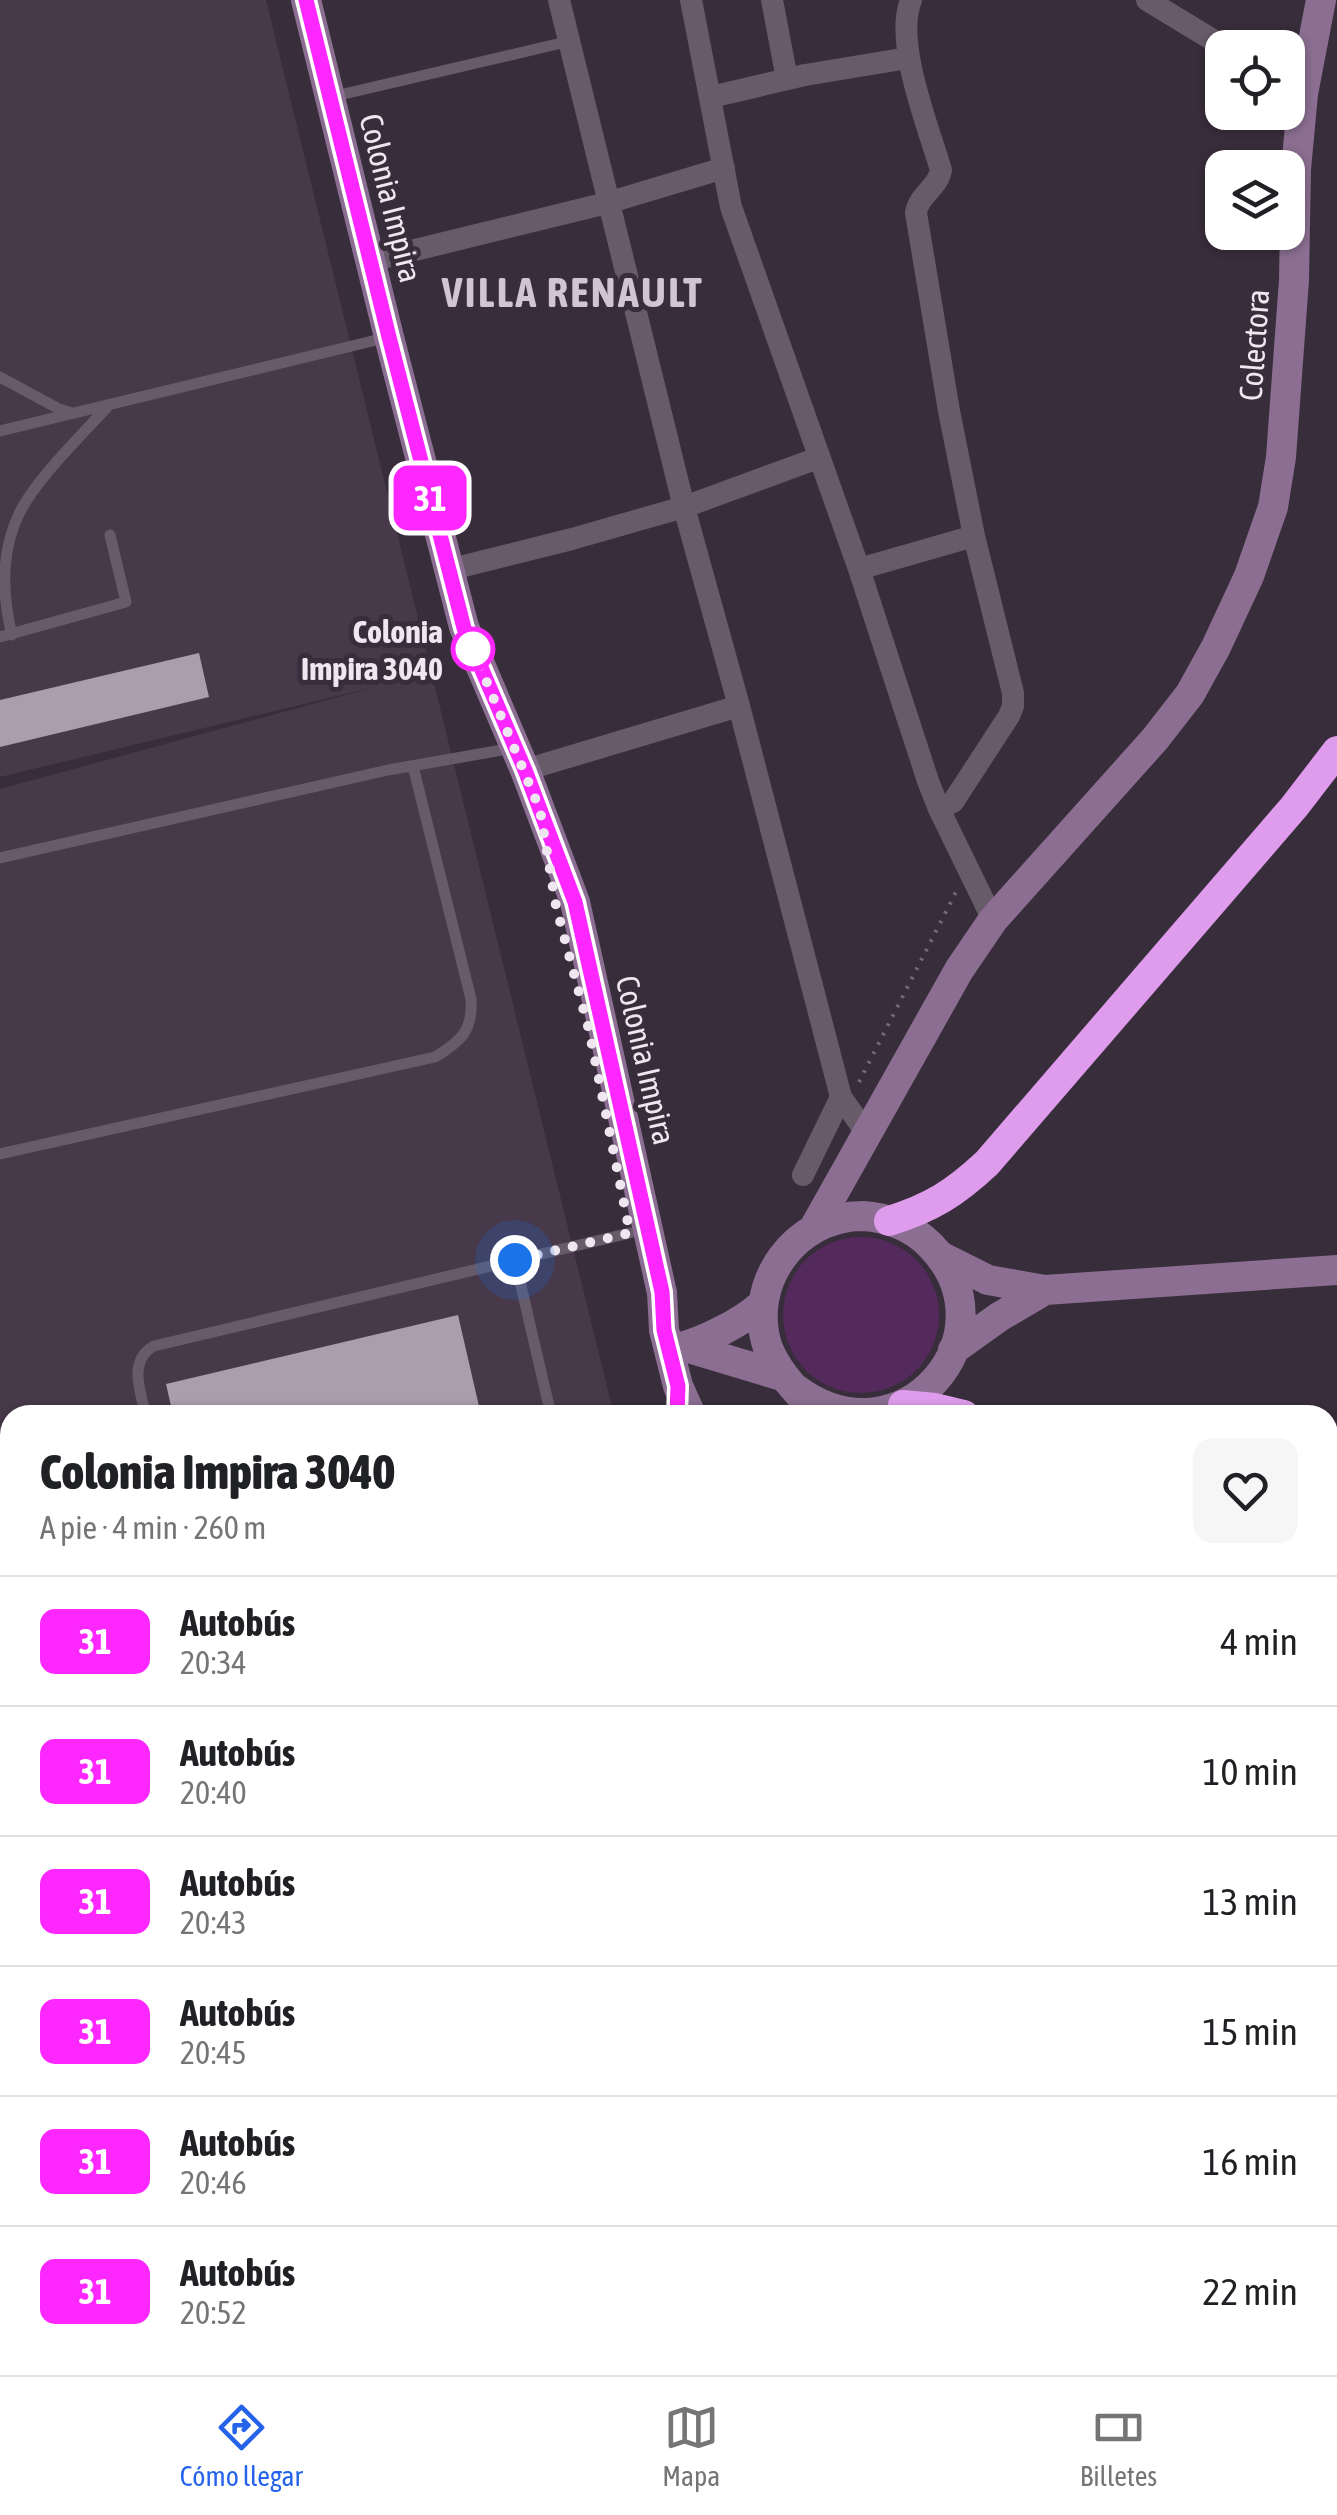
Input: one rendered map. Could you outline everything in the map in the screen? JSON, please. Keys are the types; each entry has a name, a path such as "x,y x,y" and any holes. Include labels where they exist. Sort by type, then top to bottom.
{"highway":[{"path":"889,1220 937,1203 987,1164 1294,808 1337,751"}],"main road":[{"name":"Colonia Impira","path":"306,0 464,628 575,902 673,1342 678,1400"},
{"name":"Colectora","path":"1305,55 1321,0"},
{"name":"Colectora","path":"814,1228 959,970 993,920 1190,694 1249,576 1272,507 1281,457 1294,280 1296,130"},
{"name":"Colonia Impira","path":"540,810 556,906 589,1030 630,1233 647,1295 673,1342"},
{"path":"809,1405 769,1350 764,1334 767,1286 778,1261 800,1238 814,1228 847,1218 889,1220 913,1231 940,1256 969,1272 988,1280 1045,1290 1337,1270"},
{"path":"901,1405 929,1387 954,1350 959,1306 953,1279 940,1256"},
{"path":"954,1350 1045,1290"},
{"path":"673,1342 736,1324 764,1303"},
{"path":"673,1342 790,1383 822,1405"}],"street":[{"path":"558,0 684,507 840,1097 867,1134"},
{"path":"691,0 731,207 859,569 938,808 993,920"},
{"path":"772,0 786,79"},
{"path":"911,0 906,24 908,58 941,170 940,179 917,204 916,214 949,411 1013,706 958,796 938,808"},
{"path":"1146,0 1205,35"},
{"path":"711,97 786,79 908,58"},
{"path":"370,261 607,203 724,168"},
{"path":"448,570 684,507 818,458"},
{"path":"859,569 974,536"},
{"path":"519,759 739,706"},
{"path":"804,1175 840,1097"}],"lane":[{"path":"331,97 570,41"},
{"path":"0,431 389,337"},
{"path":"0,377 76,414"},
{"path":"108,406 39,484 20,512 4,568 6,636 126,602 110,535"},
{"path":"0,858 368,774 413,766 519,759"},
{"path":"0,1154 434,1057 454,1046 468,1028 471,998 413,766"},
{"path":"144,1405 138,1366 146,1350 154,1346 630,1233"},
{"path":"515,1260 549,1405"}],"path":[{"path":"840,1097 858,1084 968,868"}],"shaded area":[{"path":"0,0 266,0 612,1405 0,1405 0,789 375,687 0,777"},
{"path":"861,1237 891,1243 916,1260 933,1285 939,1315 933,1345 916,1370 891,1387 861,1393 831,1387 806,1370 789,1345 783,1315 789,1285 806,1260 831,1243"}],"building":[{"path":"199,653 209,697 0,747 0,700"},
{"path":"458,1315 479,1405 171,1405 166,1384"}],"bus line":[{"name":"31","path":"306,0 464,628 525,770 575,902 662,1292 664,1330 678,1386 677,1405"}],"place":[{"name":"Colonia Impira 3040","path":"473,649"}],"district":[{"name":"VILLA RENAULT","path":"573,292"}],"route":[{"path":"473,649 540,810 556,906 589,1030 630,1233 515,1260"}]}
